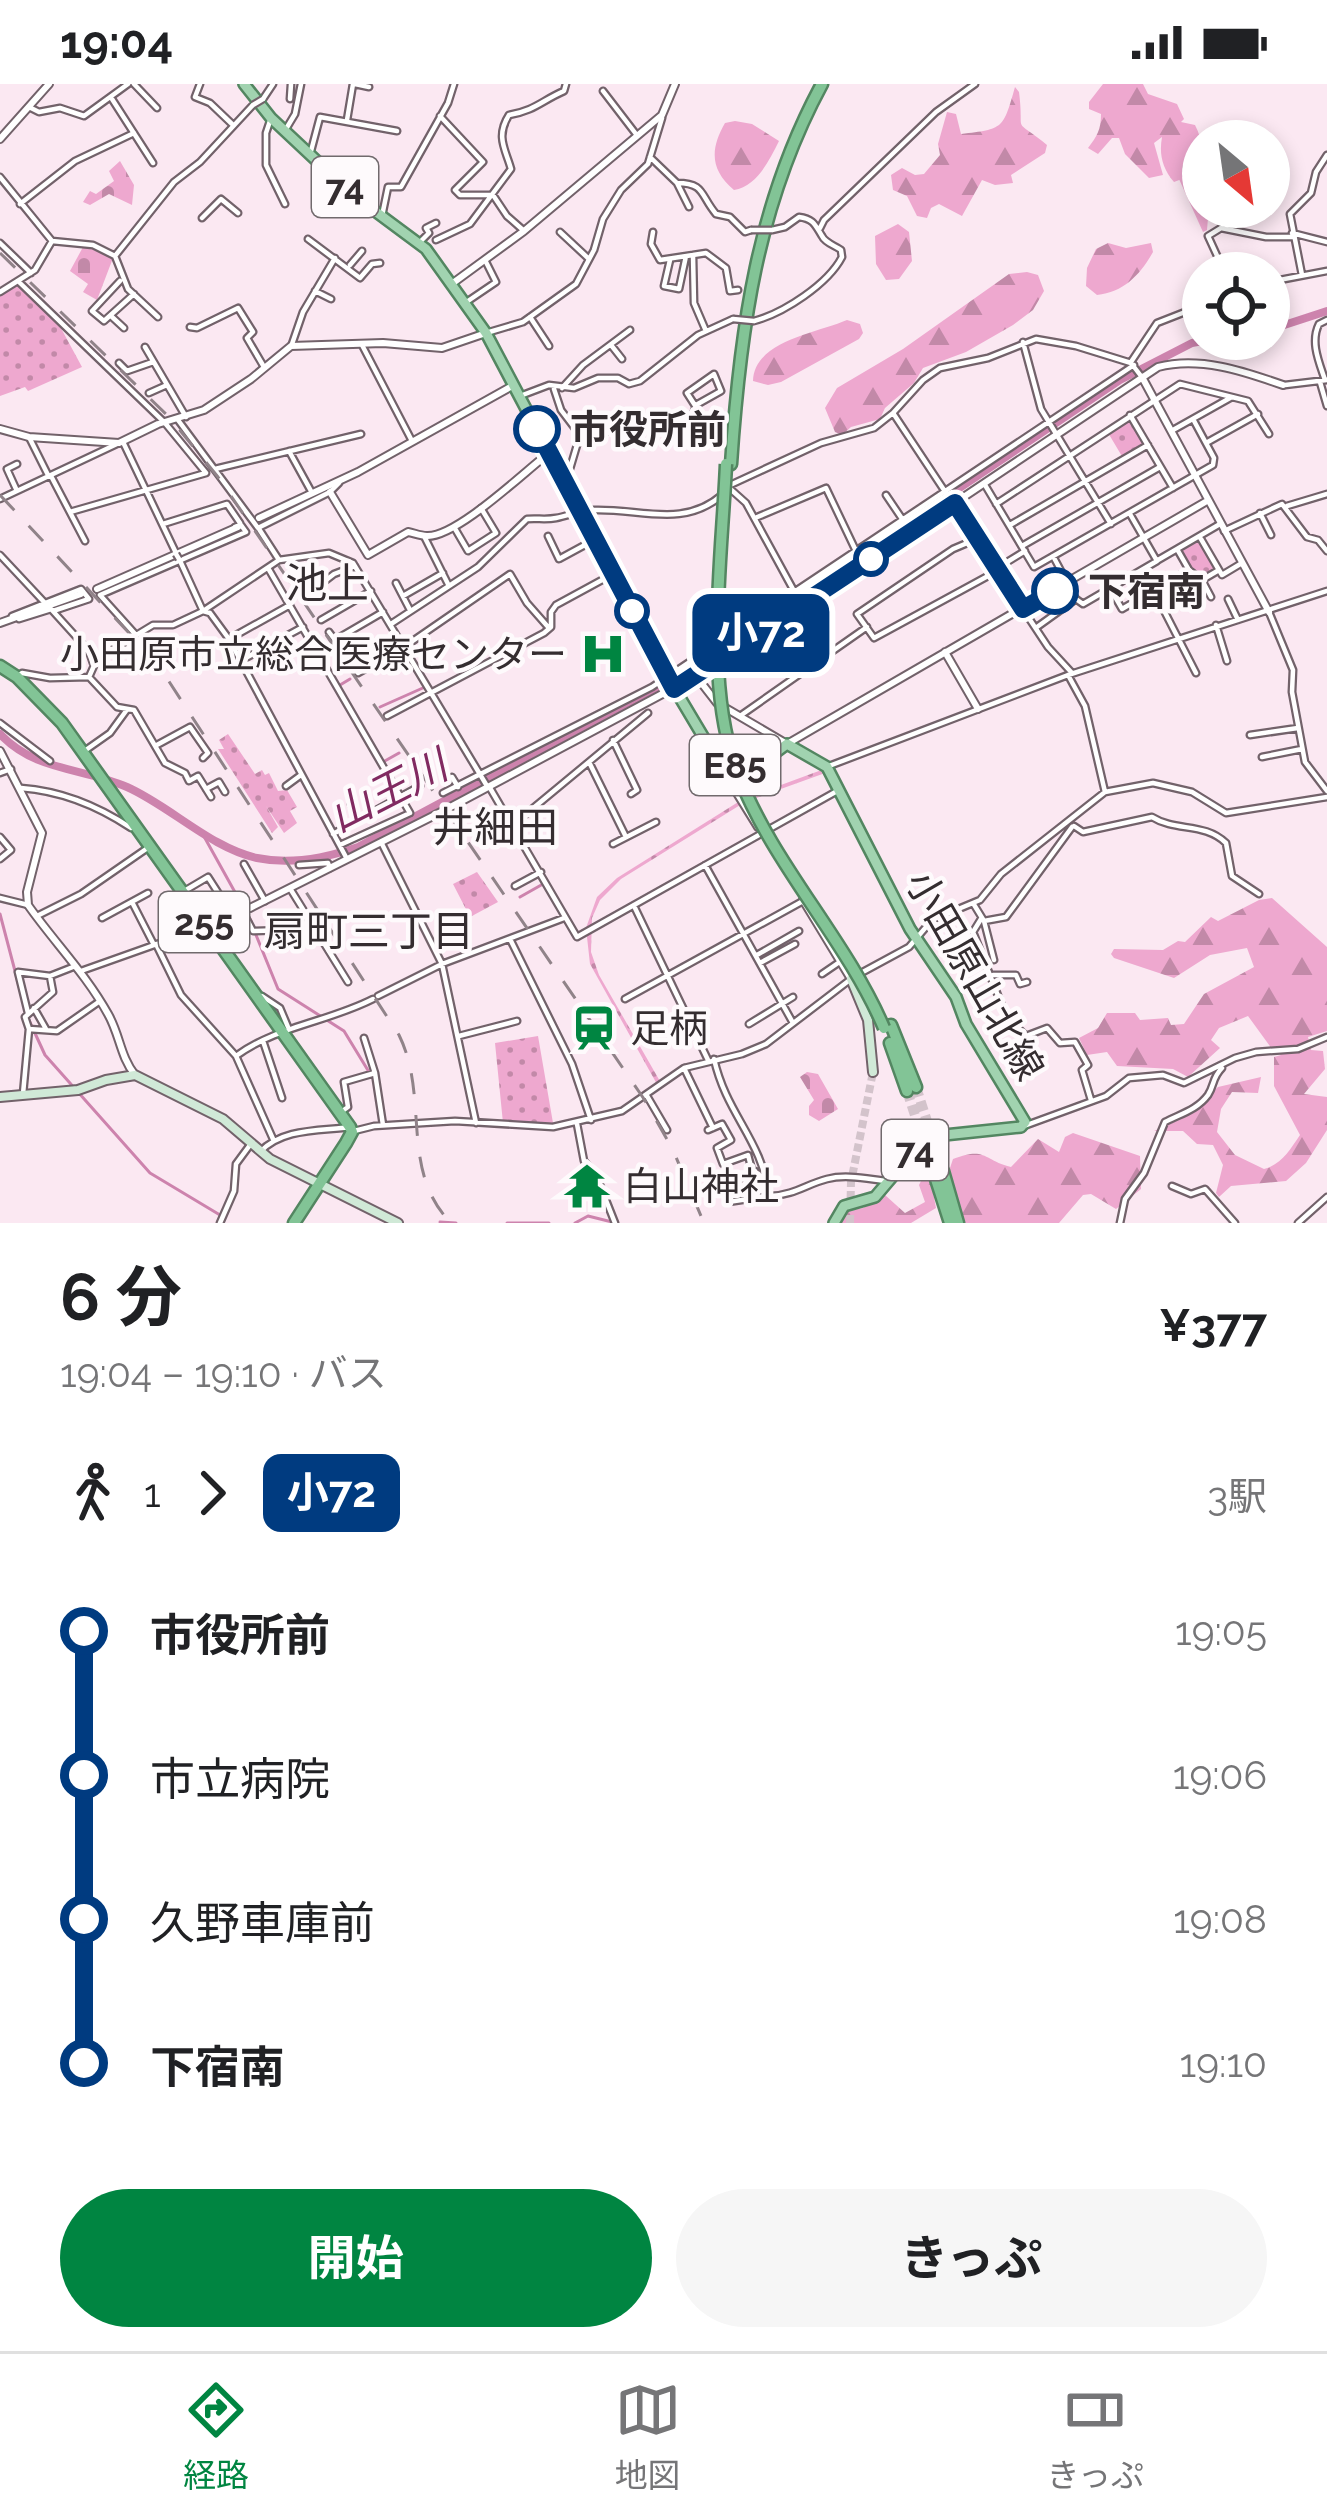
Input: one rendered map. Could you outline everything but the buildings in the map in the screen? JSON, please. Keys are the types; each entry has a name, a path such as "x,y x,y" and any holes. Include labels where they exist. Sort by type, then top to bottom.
{"highway":[{"name":"E85","path":"819,84 771,184 740,304 718,665 722,716 732,758 755,810 888,1026 912,1089"},
{"name":"255","path":"0,666 44,702 83,752 351,1129"},
{"path":"294,1223 351,1129"},
{"path":"939,1172 952,1223"}],"main road":[{"name":"74","path":"244,84 285,132 418,244 486,332 671,683 729,781"},
{"path":"729,781 787,744 827,767"},
{"name":"小田原山北線","path":"827,767 915,937 956,997 966,1024 985,1050 1024,1126 935,1136 920,1144 871,1200 841,1208 834,1223"},
{"name":"74","path":"851,979 868,1020 873,1072"},
{"path":"0,1097 76,1090 136,1075 224,1119 260,1152 398,1223"}],"street":[{"path":"0,140 49,84"},
{"path":"31,108 67,110 78,117 131,84 157,108"},
{"path":"200,84 196,97 210,103 232,124"},
{"path":"115,256 174,182 200,162 273,84"},
{"path":"290,99 291,84"},
{"path":"285,132 302,84"},
{"path":"346,122 354,84 369,87"},
{"path":"382,217 388,187 401,187 454,84"},
{"path":"436,240 464,229 511,169 501,151 503,124 509,115 538,108 564,91 566,84"},
{"path":"291,346 383,343 442,348 530,316 576,284 603,219 650,157 674,84"},
{"path":"820,228 868,175 936,112 975,84"},
{"path":"603,91 635,134"},
{"path":"112,99 153,163"},
{"path":"451,284 524,231 662,115"},
{"path":"440,116 483,162 455,190 460,195 493,195"},
{"path":"310,154 320,117 398,131"},
{"path":"271,118 264,150 266,166 285,204"},
{"path":"20,204 75,160 134,134"},
{"path":"1302,275 1290,214 1311,193 1327,155"},
{"path":"650,157 677,183 689,207"},
{"path":"0,177 52,241 93,245 115,256 122,279 158,317"},
{"path":"520,396 598,378 618,377 629,384 640,381 706,331 733,319 754,321 797,302 839,264 841,250 825,241 809,218 799,217 772,230 745,232 730,217 716,214 694,184 677,183"},
{"path":"493,195 524,231"},
{"path":"202,218 218,199 238,213"},
{"path":"418,244 428,233 426,228 436,223"},
{"path":"1215,252 1208,236 1221,228 1327,242"},
{"path":"560,232 589,260"},
{"path":"653,232 654,252 660,260 706,253 726,268 730,291 738,290"},
{"path":"308,239 360,278 372,264 380,263"},
{"path":"1,290 31,273 52,241"},
{"path":"0,243 31,273"},
{"path":"349,267 362,251"},
{"path":"689,256 694,303 706,331"},
{"path":"670,260 664,286 679,290 689,256"},
{"path":"0,500 182,419 251,379 291,346 335,258"},
{"path":"465,303 496,281 484,260"},
{"path":"1290,278 1327,272"},
{"path":"122,279 92,311 104,321 134,294"},
{"path":"19,282 165,423 206,473 70,512"},
{"path":"315,291 332,299"},
{"path":"190,327 238,308 254,332 247,338 264,367"},
{"path":"22,1095 31,1029 18,973 50,976 233,916 488,786 671,683 795,592 1133,365 1157,323 1182,313"},
{"path":"111,316 124,328"},
{"path":"530,316 549,346"},
{"path":"1327,320 1318,324 1315,333 1327,406"},
{"path":"558,389 630,330"},
{"path":"391,624 490,557 527,519 580,512 698,512 727,486 821,442 874,428 940,368 988,358 1036,339 1133,365 1268,612 1293,670 1302,749 1310,772 1327,794 1226,813 1192,792 1154,783 1105,792 1073,824 1006,917 982,920 974,932 1006,1016 1027,1036 1048,1028 1060,1042 1075,1042 1088,1065 1082,1070 1090,1100"},
{"path":"1023,342 1049,423 1111,524"},
{"path":"610,344 622,359"},
{"path":"362,345 413,442"},
{"path":"145,347 182,419 279,560"},
{"path":"118,363 127,371 153,362"},
{"path":"443,793 652,687 696,676 1142,376 1173,363 1190,362 1283,385 1324,380"},
{"path":"580,435 683,422 693,416 695,407 687,393 715,374 721,391 695,407"},
{"path":"996,505 1180,384 1247,401 1269,434"},
{"path":"256,522 514,385"},
{"path":"149,393 167,386"},
{"path":"558,389 561,410 580,435"},
{"path":"1172,430 1230,398"},
{"path":"893,413 1070,674 1085,706 1105,792"},
{"path":"1206,443 1258,413"},
{"path":"1130,415 1172,488"},
{"path":"985,485 1034,567 1214,465 1193,419"},
{"path":"0,429 29,437 121,443"},
{"path":"215,469 361,434"},
{"path":"562,478 569,472 580,435"},
{"path":"29,437 85,541"},
{"path":"121,443 203,611 210,613 229,639 347,859"},
{"path":"1010,525 1148,445"},
{"path":"289,451 311,491"},
{"path":"312,591 408,532 424,536 453,526 549,453"},
{"path":"17,464 8,469 17,491"},
{"path":"979,538 953,549 857,614 874,638 998,569 1160,467"},
{"path":"0,476 9,472"},
{"path":"256,522 311,491 344,479"},
{"path":"256,522 330,492 344,479"},
{"path":"727,486 754,518 795,592"},
{"path":"754,518 826,488 856,551"},
{"path":"330,492 368,555"},
{"path":"1053,556 1083,604 1200,536 1327,494"},
{"path":"886,495 910,532"},
{"path":"696,676 714,700 787,744 1207,501"},
{"path":"163,524 227,504 240,526"},
{"path":"1287,506 1307,537 1327,550"},
{"path":"453,526 468,551 496,533 481,508"},
{"path":"1259,513 1271,535"},
{"path":"1130,514 1157,561"},
{"path":"136,635 100,595 240,526"},
{"path":"97,589 240,526"},
{"path":"424,536 449,586"},
{"path":"548,536 559,559 594,540"},
{"path":"1200,536 1222,575 1242,563"},
{"path":"1177,549 1211,597"},
{"path":"93,663 153,625 173,625 203,611 279,560 329,553 354,565 577,937 839,790"},
{"path":"0,555 44,602"},
{"path":"268,566 410,813 340,845"},
{"path":"828,570 836,582"},
{"path":"1110,588 1122,609 1190,570"},
{"path":"1202,580 1219,570"},
{"path":"403,596 443,573"},
{"path":"358,673 510,574 526,603 548,628"},
{"path":"387,716 548,628 556,605 613,574"},
{"path":"396,584 410,610"},
{"path":"81,589 89,599 53,611 4,621 81,589"},
{"path":"1154,590 1196,673"},
{"path":"321,620 370,591"},
{"path":"827,767 1070,674 1327,591"},
{"path":"4,621 81,594"},
{"path":"1036,628 1076,599"},
{"path":"1228,599 1238,620"},
{"path":"229,639 290,605"},
{"path":"53,611 89,650 93,663 89,677"},
{"path":"329,632 334,640 383,612"},
{"path":"1216,625 1227,661"},
{"path":"241,661 303,627"},
{"path":"740,716 867,627"},
{"path":"945,652 978,709"},
{"path":"16,676 89,677 117,707 134,710 165,763 188,778 198,776 211,796"},
{"path":"83,752 110,733 127,711"},
{"path":"513,826 648,713"},
{"path":"0,723 50,761"},
{"path":"155,746 190,727 208,753 203,758"},
{"path":"1250,735 1299,728"},
{"path":"1275,731 1276,740"},
{"path":"613,740 638,790 631,794"},
{"path":"1262,757 1302,749"},
{"path":"0,752 42,838 27,892 28,905 100,1001 123,1058 136,1075"},
{"path":"589,762 626,837"},
{"path":"0,773 11,769"},
{"path":"286,786 302,775"},
{"path":"452,777 458,787"},
{"path":"729,781 851,979"},
{"path":"206,789 219,782 225,792"},
{"path":"333,834 420,786"},
{"path":"21,788 69,796 135,827"},
{"path":"351,804 359,819"},
{"path":"1073,824 1083,832 1152,818 1166,826 1204,828 1226,843 1232,876 1259,894"},
{"path":"613,844 656,822"},
{"path":"260,1152 273,1139 383,1125 529,1127 577,1124 626,1110 684,1068 754,1051 851,979 909,947 932,920 973,903 1011,866 1073,824"},
{"path":"0,836 11,850 0,859"},
{"path":"381,842 442,964 476,1123"},
{"path":"36,916 81,894 149,847"},
{"path":"299,865 328,863 330,868"},
{"path":"244,864 265,901"},
{"path":"705,866 793,1023"},
{"path":"515,886 541,872"},
{"path":"183,892 208,877 233,916"},
{"path":"290,888 347,982"},
{"path":"102,918 148,893"},
{"path":"0,898 28,905"},
{"path":"625,999 803,901"},
{"path":"973,903 991,957"},
{"path":"133,904 181,995 236,1056 273,1139"},
{"path":"634,906 711,1059 726,1101 758,1149 769,1196"},
{"path":"246,910 255,931 291,928 305,912"},
{"path":"236,1056 263,1039 375,998 442,964 564,917"},
{"path":"755,956 799,931"},
{"path":"510,939 572,1064 591,1120"},
{"path":"760,964 794,944"},
{"path":"822,974 841,961"},
{"path":"993,975 1016,975 1020,984 1027,982"},
{"path":"29,1012 52,992 50,976"},
{"path":"749,1024 793,997"},
{"path":"31,1029 57,1031 100,1001"},
{"path":"29,1012 46,1029"},
{"path":"458,1036 517,1021"},
{"path":"1024,1126 1106,1096 1129,1078 1163,1075 1184,1083 1256,1052 1298,1049 1327,1037"},
{"path":"364,1038 383,1125"},
{"path":"263,1039 282,1098"},
{"path":"1120,1223 1123,1204 1144,1173 1165,1122 1194,1109 1226,1064"},
{"path":"684,1068 710,1129 722,1124 731,1140 716,1151 723,1164 758,1149"},
{"path":"340,1112 348,1107 344,1082 375,1073"},
{"path":"647,1096 667,1130"},
{"path":"577,1124 584,1161 596,1174 615,1222"},
{"path":"220,1223 234,1191 236,1164 250,1145"},
{"path":"748,1155 755,1171 757,1189 753,1191"},
{"path":"755,1171 728,1185 728,1202 788,1195 822,1179 842,1176 887,1181"},
{"path":"1172,1186 1191,1194 1205,1189 1235,1223"},
{"path":"1298,1223 1327,1197"},
{"path":"364,1223 368,1210"}],"green space":[{"path":"1103,84 1143,84 1148,94 1177,104 1184,119 1182,179 1174,182 1162,161 1162,137 1154,143 1163,175 1149,178 1125,154 1119,138 1112,138 1098,154 1088,148 1098,132 1101,114 1089,109"},
{"path":"1015,87 1021,124 1047,145 1045,153 1011,175 1013,183 995,185 982,180 962,216 939,204 927,218 917,216 907,196 893,190 891,175 902,168 924,174 940,155 938,144 947,112 956,114 961,134 1000,124"},
{"path":"725,123 752,124 779,141 756,178 734,190 720,175 715,150"},
{"path":"120,161 134,185 132,205 109,194 90,205 83,202 90,191 96,194 114,181 109,171"},
{"path":"1182,161 1182,186 1174,168"},
{"path":"898,224 909,232 912,261 899,279 886,280 876,264 875,236"},
{"path":"1108,243 1126,248 1151,243 1153,252 1130,281 1097,295 1086,286 1087,268 1096,249"},
{"path":"83,247 113,258 97,300 83,292 88,284 70,271"},
{"path":"1009,274 1038,275 1044,291 1033,310 966,352 923,368 880,419 851,427 842,435 835,432 825,408 837,388 903,349"},
{"path":"18,284 56,319 82,367 28,391 25,387 0,396 0,294"},
{"path":"847,320 860,324 859,339 781,382 753,381 756,367 775,348"},
{"path":"1130,417 1146,444 1123,458 1107,431"},
{"path":"1199,539 1216,570 1199,578 1180,550"},
{"path":"228,734 255,774 269,773 278,791 287,790 297,807 290,811 297,823 284,833 266,806 278,827 272,833 218,749 224,749 219,740"},
{"path":"827,768 828,772 745,802 621,879 600,900 592,918 591,952 599,975 661,1083 658,1086 590,964 586,928 597,897 617,878 743,799"},
{"path":"477,872 498,902 470,917 453,884"},
{"path":"1272,898 1327,947 1327,1031 1308,1037 1311,1050 1323,1051 1325,1069 1304,1094 1327,1097 1327,1130 1306,1163 1286,1181 1231,1186 1219,1197 1223,1165 1213,1145 1197,1144 1183,1131 1154,1131 1181,1119 1218,1087 1261,1077 1258,1093 1232,1092 1221,1109 1217,1132 1235,1155 1264,1169 1289,1151 1300,1135 1274,1086 1274,1057 1281,1055 1248,1016 1219,1028 1211,1040 1220,1048 1188,1077 1173,1069 1117,1066 1107,1052 1087,1055 1079,1038 1098,1028 1107,1013 1135,1013 1140,1020 1168,1018 1171,1025 1184,1024 1204,994 1254,967 1247,948 1210,955 1174,978 1114,958 1114,949 1163,950 1185,942 1211,917 1218,921"},
{"path":"538,1036 553,1123 503,1123 495,1043"},
{"path":"807,1072 818,1074 838,1109 819,1121 809,1115 814,1100 800,1077"},
{"path":"1073,1133 1140,1156 1141,1189 1116,1209 1091,1194 1083,1195 1059,1223 963,1223 948,1174 953,1159 978,1154 1011,1167 1038,1139 1059,1152 1065,1137"},
{"path":"930,1176 936,1208 911,1223 839,1223 848,1211 885,1195 905,1213 925,1202 919,1185 923,1177"}],"waterway":[{"name":"山王川","path":"1290,323 1327,311"},
{"name":"山王川","path":"0,734 29,756 127,787 240,853 295,860 358,847 689,670 1120,380 1182,348"},
{"path":"340,685 350,679"},
{"path":"380,707 425,687"},
{"path":"383,762 399,753"},
{"path":"201,831 251,921"},
{"path":"520,897 543,884"},
{"path":"0,914 25,1009"},
{"path":"254,930 278,989 344,1031 369,1072"},
{"path":"28,1018 45,1055 150,1173 220,1215"},
{"path":"575,1223 588,1216 612,1222"},
{"path":"440,1222 456,1223"},
{"path":"507,1223 549,1223"}],"tunnel":[{"path":"850,1223 851,1182 873,1072"},
{"path":"916,1087 943,1171"},
{"path":"907,1091 934,1173"}],"railway":[{"path":"0,253 169,417 218,477 644,1099 673,1150 704,1223"},
{"path":"0,495 157,663 399,1035 413,1084 425,1180 451,1223"}],"bus line":[{"name":"小72","path":"537,429 674,689 955,503 1023,609 1055,591"}],"place":[{"name":"市役所前","path":"537,429"},
{"name":"下宿南","path":"1055,591"},
{"name":"小田原市立総合医療センター","path":"603,654"},
{"name":"足柄","path":"594,1028"},
{"name":"白山神社","path":"587,1186"}],"district":[{"name":"池上","path":"327,583"},
{"name":"井細田","path":"495,827"},
{"name":"扇町三丁目","path":"369,931"}]}
